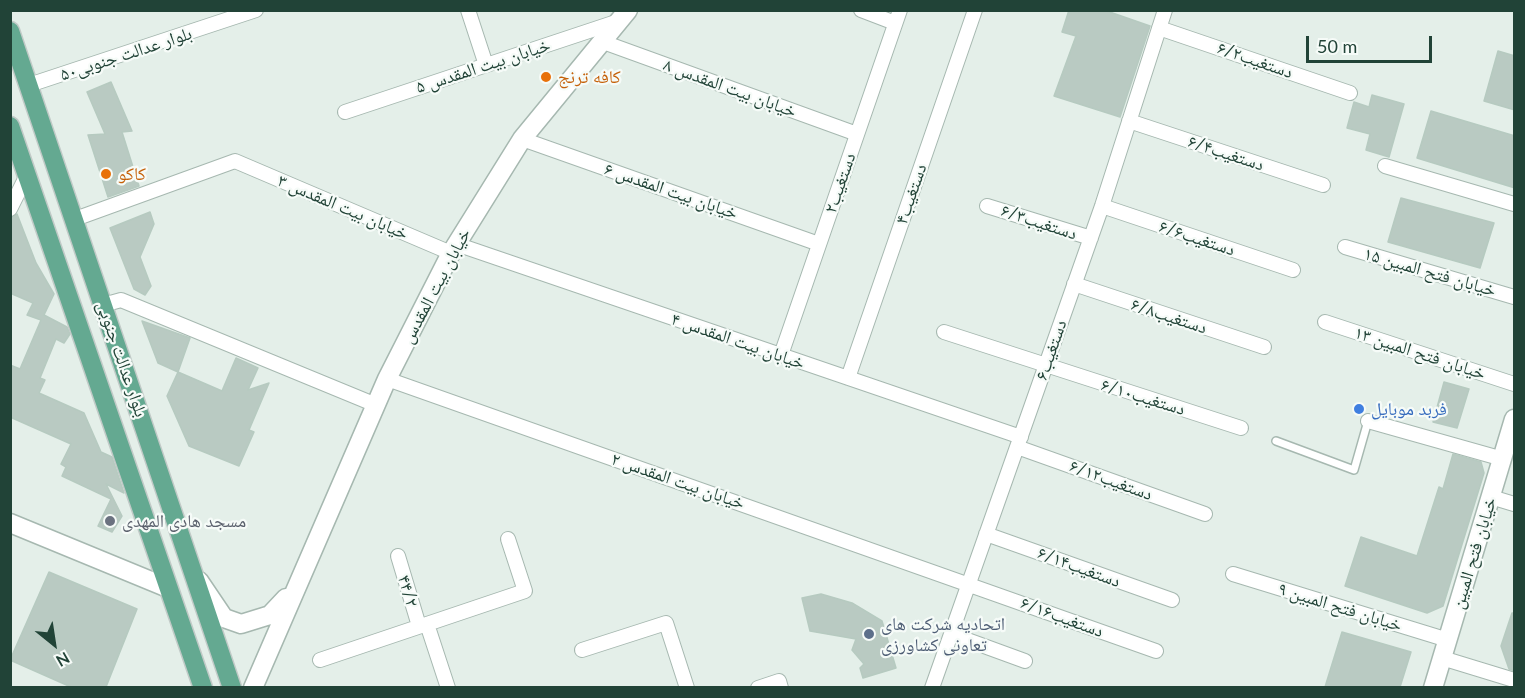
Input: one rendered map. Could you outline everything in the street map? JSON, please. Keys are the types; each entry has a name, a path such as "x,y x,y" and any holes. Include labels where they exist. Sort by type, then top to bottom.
{"main road":[{"name":"بلوار عدالت جنوبی","path":"10,31 198,579 232,687"},
{"name":"بلوار عدالت جنوبی","path":"10,126 202,687"},
{"path":"132,482 160,472"}],"street":[{"name":"بلوار عدالت جنوبی۵۰","path":"29,85 256,10"},
{"path":"468,10 486,65"},
{"path":"861,10 897,16"},
{"name":"دستغیب۴","path":"848,378 975,10"},
{"name":"دستغیب۶","path":"932,687 1091,238 1165,10"},
{"name":"خیابان بیت المقدس ۵","path":"345,112 486,65 624,15"},
{"name":"خیابان بیت المقدس","path":"253,687 387,379 454,249 522,139 624,15"},
{"name":"۲دستغیب","path":"781,355 897,16"},
{"name":"دستغیب۶/۲","path":"1159,28 1350,93"},
{"name":"خیابان بیت المقدس ۸","path":"603,42 857,134"},
{"name":"دستغیب۶/۴","path":"1129,121 1323,185"},
{"name":"خیابان بیت المقدس ۶","path":"522,139 819,244"},
{"name":"خیابان بیت المقدس ۳","path":"75,219 236,160 454,249"},
{"path":"1385,166 1515,204"},
{"path":"10,209 27,175"},
{"name":"دستغیب۶/۳","path":"987,206 1091,238"},
{"name":"دستغیب۶/۶","path":"1102,206 1293,270"},
{"name":"خیابان فتح المبین ۱۵","path":"1345,247 1515,297"},
{"name":"خیابان بیت المقدس ۴","path":"454,249 781,355 1019,442"},
{"name":"دستغیب۶/۸","path":"1074,284 1264,348"},
{"path":"103,305 121,300 376,405"},
{"name":"خیابان فتح المبین ۱۳","path":"1325,322 1515,384"},
{"name":"دستغیب۶/۱۰","path":"944,332 1046,367 1241,428"},
{"name":"خیابان بیت المقدس ۲","path":"387,379 969,584"},
{"name":"خیابان فتح المبین","path":"1434,687 1515,418"},
{"path":"1368,421 1503,459"},
{"name":"دستغیب۶/۱۲","path":"1019,442 1205,514"},
{"path":"1491,497 1515,504"},
{"path":"10,523 168,588"},
{"name":"دستغیب۶/۱۴","path":"986,534 1172,600"},
{"path":"320,660 525,591 508,539"},
{"name":"۴۴/۲","path":"398,555 448,687"},
{"name":"خیابان فتح المبین ۹","path":"1233,574 1448,640"},
{"path":"198,579 224,618 242,624 270,615 294,591"},
{"name":"دستغیب۶/۱۶","path":"969,584 1156,651"},
{"path":"582,650 666,623 687,687"},
{"path":"951,634 1025,661"},
{"path":"1442,658 1515,680"},
{"path":"758,687 780,684"}],"lane":[{"path":"1276,441 1354,470 1368,421"}],"building":[{"path":"1069,10 1104,10 1150,26 1120,117 1054,96 1076,36 1062,32"},
{"path":"1498,51 1515,56 1515,110 1484,101"},
{"path":"111,82 132,131 122,132 139,186 108,197 88,135 105,134 87,92"},
{"path":"1372,95 1404,104 1389,157 1366,150 1370,134 1347,128 1354,102 1369,107"},
{"path":"1431,111 1515,136 1515,188 1417,158"},
{"path":"1401,198 1494,223 1480,268 1388,242"},
{"path":"150,212 154,224 140,257 151,286 145,295 134,289 110,228"},
{"path":"17,214 36,263 54,294 44,315 67,327 70,334 64,343 56,339 40,378 45,380 39,393 84,413 101,452 112,457 124,493 106,484 122,516 112,532 98,526 111,499 62,476 66,467 61,464 71,444 10,417 10,365 20,369 41,320 27,315 33,303 10,293 10,218"},
{"path":"142,321 190,338 178,372 158,363"},
{"path":"236,358 258,368 248,390 269,383 249,430 254,432 239,466 189,446 167,396 178,372 222,391"},
{"path":"1444,382 1469,389 1457,428 1433,422"},
{"path":"1453,454 1481,462 1484,473 1443,606 1427,613 1345,586 1361,537 1417,556 1439,487 1443,489"},
{"path":"49,572 137,609 106,687 71,687 10,660"},
{"name":"اتحادیه شرکت های تعاونی کشاورزی","path":"821,594 852,603 882,621 896,668 863,678 860,668 864,664 852,650 856,639 810,631 802,598"},
{"path":"1512,613 1515,613 1515,671 1509,669 1501,646"},
{"path":"1342,632 1411,652 1400,687 1325,687"}],"place":[{"name":"کافه ترنج","path":"546,77"},
{"name":"کاکو","path":"106,174"},
{"name":"فربد موبایل","path":"1359,409"},
{"name":"مسجد هادی المهدی","path":"110,521"},
{"name":"اتحادیه شرکت های تعاونی کشاورزی","path":"869,634"}]}
